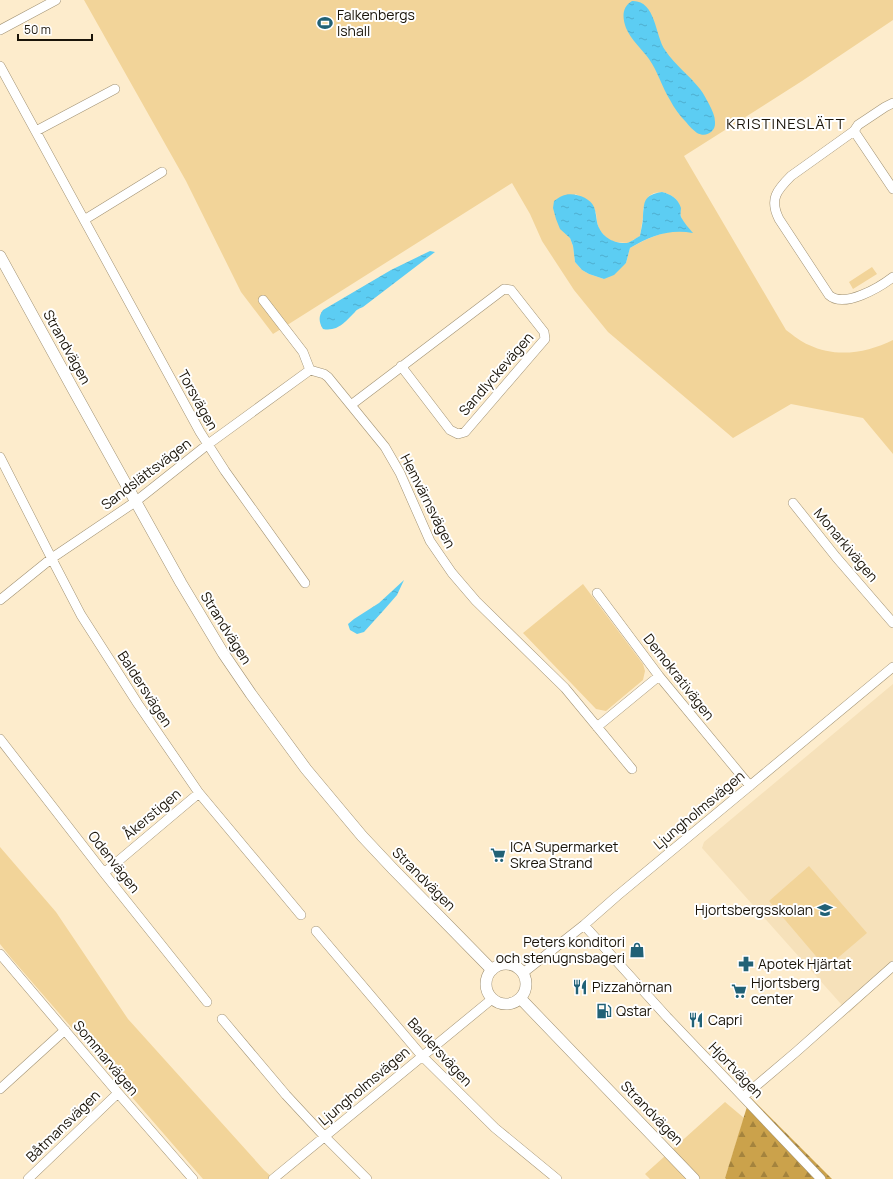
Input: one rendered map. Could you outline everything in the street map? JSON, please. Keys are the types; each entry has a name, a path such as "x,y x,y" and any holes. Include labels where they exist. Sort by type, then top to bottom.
{"street":[{"path":"0,30 56,0"},
{"name":"Torsvägen","path":"0,66 207,445 305,582"},
{"path":"36,131 115,89"},
{"path":"893,104 885,107 858,125 854,131 791,176 784,183 775,197 774,202 774,208 779,219 832,298 843,299 859,296 877,288 893,277"},
{"path":"854,131 893,189"},
{"path":"84,220 162,172"},
{"name":"Strandvägen","path":"0,256 181,583 223,653 250,694 306,769 362,836 393,870 492,970"},
{"name":"Sandlyckevägen","path":"351,404 401,366 504,289 511,290 544,332 546,339 466,432 458,434 450,430 401,366"},
{"path":"263,300 303,352 310,370"},
{"name":"Sandslättsvägen","path":"0,600 52,558 135,502 207,445 310,370"},
{"name":"Hemvärnsvägen","path":"310,370 324,374 328,377 385,447 393,460 430,541 452,573 476,601 565,688 632,769"},
{"name":"Baldersvägen","path":"0,457 81,615 138,704 199,793 301,915"},
{"name":"Monarkivägen","path":"793,503 836,558 893,624"},
{"name":"Demokrativägen","path":"597,593 659,676 750,786"},
{"name":"Ljungholmsvägen","path":"523,973 584,925 893,667"},
{"path":"597,727 659,676"},
{"name":"Odenvägen","path":"0,739 207,1002"},
{"name":"Åkerstigen","path":"104,873 199,793"},
{"name":"Hjortvägen","path":"584,925 667,1017 821,1179"},
{"name":"Baldersvägen","path":"316,931 422,1056 495,1128 557,1179"},
{"name":"Sommarvägen","path":"2,959 193,1179"},
{"path":"508,964 519,969 523,973 527,983 524,994 512,1004 501,1004 492,999 489,995 486,984 489,974 497,966 508,964"},
{"path":"742,1097 796,1052 893,966"},
{"name":"Strandvägen","path":"521,998 694,1179"},
{"name":"Ljungholmsvägen","path":"273,1179 492,999"},
{"path":"222,1019 286,1095 324,1137 367,1179"},
{"path":"0,1089 65,1030"},
{"name":"Båtmansvägen","path":"28,1179 118,1092"}],"shaded area":[{"path":"84,0 893,0 893,20 802,81 684,156 786,330 809,345 830,352 841,353 862,351 893,340 893,454 863,418 791,404 733,438 608,332 574,290 542,241 530,214 512,183 273,334 241,292 186,181","holes":["662,192 671,195 677,201 682,219 692,232 678,231 664,233 647,239 630,248 626,263 604,279 582,270 575,262 573,246 570,238 575,194 590,202 596,213 599,229 608,239 614,242 628,243 640,236 643,208 649,196 654,193"]},
{"path":"872,267 877,274 853,289 849,282"},
{"path":"583,584 643,664 645,671 643,680 606,711 596,709 523,633"},
{"name":"Hjortsbergsskolan","path":"893,684 893,971 849,1013 702,848 704,842"},
{"path":"0,847 56,912 128,1019 264,1170 274,1179 203,1179 12,959 0,944"},
{"path":"809,866 867,933 826,968 769,901"},
{"path":"725,1102 744,1118 725,1178 726,1179 650,1179 645,1174"}],"green space":[{"path":"750,1097 832,1179 725,1178"}],"water":[{"path":"632,1 640,2 646,6 654,20 665,50 704,95 715,120 714,129 710,133 704,135 697,133 679,115 667,95 652,64 628,32 625,24 624,13 626,6"},
{"path":"662,192 671,195 676,199 681,208 681,217 693,233 676,232 660,234 630,248 626,263 614,275 604,279 582,270 575,262 573,246 570,238 560,229 553,208 554,201 560,197 571,194 589,200 594,207 597,222 604,235 617,242 627,243 640,236 644,206 648,197"},
{"path":"430,251 435,252 363,307 359,308 341,325 333,329 323,329 320,315 323,310 391,270"},
{"path":"404,580 397,595 364,632 357,634 350,630 348,624 379,603"}],"place":[{"name":"Falkenbergs Ishall","path":"325,23"},
{"name":"ICA Supermarket Skrea Strand","path":"498,855"},
{"name":"Hjortsbergsskolan","path":"825,910"},
{"name":"Peters konditori och stenugnsbageri","path":"637,950"},
{"name":"Apotek Hjärtat","path":"746,964"},
{"name":"Pizzahörnan","path":"580,987"},
{"name":"Hjortsberg center","path":"739,991"},
{"name":"Qstar","path":"604,1011"},
{"name":"Capri","path":"696,1020"}],"district":[{"name":"KRISTINESLÄTT","path":"786,124"}]}
